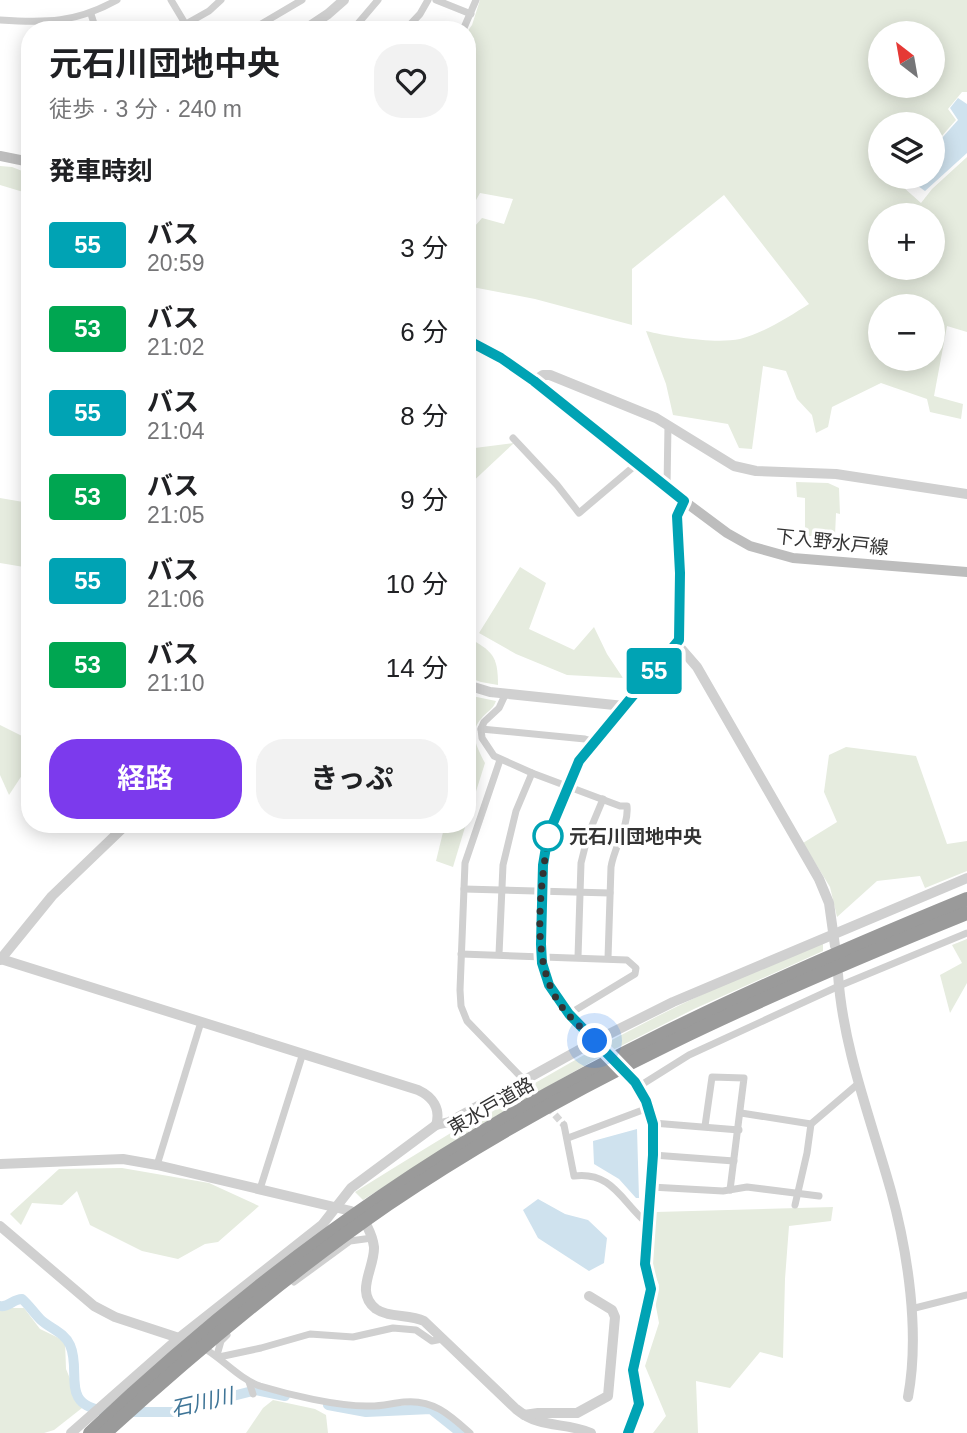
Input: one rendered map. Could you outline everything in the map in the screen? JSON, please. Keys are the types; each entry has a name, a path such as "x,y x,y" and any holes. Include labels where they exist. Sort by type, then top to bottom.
{"highway":[{"name":"東水戸道路","path":"105,1433 234,1320 357,1220 424,1169 498,1123 621,1055 766,985 967,899"},
{"name":"東水戸道路","path":"88,1427 227,1311 357,1220 504,1132 628,1064 770,995 967,912"}],"main road":[{"path":"0,156 21,160"},
{"name":"下入野水戸線","path":"476,345 534,381 684,501 738,540 770,554 793,558 967,572"}],"street":[{"path":"0,20 51,21 91,14 117,0"},
{"path":"171,0 183,21"},
{"path":"195,21 221,0"},
{"path":"279,0 285,10"},
{"path":"266,21 302,0"},
{"path":"318,21 344,0"},
{"path":"360,21 378,0"},
{"path":"413,21 428,0"},
{"path":"436,0 471,14"},
{"path":"468,21 476,0"},
{"path":"91,14 93,21"},
{"path":"534,381 543,375 550,375 635,408 734,466 756,471 836,474 967,494"},
{"path":"667,425 667,487"},
{"path":"513,438 579,513 638,463"},
{"path":"599,1045 569,1014 549,985 541,956 543,865 548,835 579,761 677,644 681,635 677,516 684,501"},
{"path":"677,644 697,667 819,879 829,903 835,946"},
{"path":"476,687 506,693 624,706"},
{"path":"506,693 499,708 484,722 481,729 481,738 500,760 531,774 620,806 627,806 628,814 612,856 608,958"},
{"path":"481,729 585,738 594,742"},
{"path":"476,831 500,760"},
{"path":"499,954 501,890 506,851 516,811 531,774"},
{"path":"578,957 579,892 584,848 603,799"},
{"path":"118,833 52,896 0,960 426,1093 437,1109 436,1125"},
{"path":"475,833 465,863 460,990 464,1015 473,1028 521,1077"},
{"path":"71,1433 88,1427 108,1400 179,1338 322,1225 351,1188 436,1125 449,1122 599,1045 673,1002 967,878"},
{"path":"464,889 610,893"},
{"path":"628,1433 639,1404 633,1370 650,1295 645,1264 653,1155 653,1124 635,1083 839,986 967,933"},
{"path":"461,954 608,958 627,960 636,968 635,974 569,1014"},
{"path":"838,974 845,1031 897,1214 911,1309 908,1397"},
{"path":"157,1165 201,1023"},
{"path":"260,1189 303,1053"},
{"path":"705,1126 712,1077 744,1078 730,1190"},
{"path":"795,1205 811,1124 859,1083"},
{"path":"568,1138 648,1108"},
{"path":"741,1113 811,1124"},
{"path":"653,1124 739,1130"},
{"path":"564,1125 574,1176 597,1177 615,1188 648,1224"},
{"path":"653,1155 734,1161"},
{"path":"0,1164 111,1159 157,1165 336,1207 357,1220 372,1238 374,1248 365,1290 373,1305 387,1313 416,1317 424,1321 524,1415 541,1424 572,1427 591,1433"},
{"path":"651,1187 730,1190 747,1187 819,1196"},
{"path":"0,1226 94,1306 114,1317 179,1338 218,1356 251,1388 366,1406 424,1402 448,1413 470,1433"},
{"path":"218,1356 218,1347 224,1336 278,1294 350,1241 372,1238"},
{"path":"911,1309 967,1295"},
{"path":"524,1415 578,1413 608,1396 615,1317 612,1310 589,1296"},
{"path":"218,1356 261,1348 310,1334 353,1337 393,1328 416,1330 432,1341 442,1339"}],"shaded area":[{"path":"480,0 967,0 967,92 962,92 948,109 956,120 945,132 945,112 868,112 868,189 905,189 921,203 932,189 945,189 945,177 967,157 967,332 947,326 945,337 945,294 868,294 868,371 939,371 934,396 963,404 961,419 930,412 927,399 881,383 832,407 828,427 816,433 812,415 797,399 786,371 763,366 752,449 739,448 728,424 673,415 666,384 646,331 706,340 740,339 766,329 809,304 724,195 632,269 632,325 535,299 476,288 476,225 482,218 504,224 513,199 480,193 476,200 476,21 473,21"},
{"path":"0,166 21,170 21,191 0,185"},
{"path":"514,443 476,479 476,448"},
{"path":"796,482 828,483 839,488 840,514 836,513 835,536 805,536 805,498 797,497"},
{"path":"0,498 21,502 21,566 0,563"},
{"path":"520,567 546,583 529,629 574,650 594,627 623,678 567,675 516,654 479,633"},
{"path":"476,642 488,650 497,667 498,685 476,680"},
{"path":"476,697 496,701 493,707 476,727"},
{"path":"0,725 21,736 21,777 9,795 0,775"},
{"path":"476,741 485,763 476,792"},
{"path":"846,747 916,756 947,844 967,841 967,871 925,888 920,876 877,881 837,917 830,887 803,843 837,822 824,792 829,755"},
{"path":"443,833 463,833 453,867 436,861"},
{"path":"967,939 967,983 950,1013 940,975 962,963 952,945"},
{"path":"823,941 823,951 694,1009 605,1054 475,1128 363,1200 355,1192 598,1047 682,1004"},
{"path":"122,1168 209,1183 259,1206 218,1242 205,1244 178,1259 142,1251 90,1225 77,1191 62,1205 32,1203 21,1225 10,1214 59,1169"},
{"path":"833,1207 831,1221 789,1226 783,1358 760,1352 730,1388 696,1381 698,1433 653,1433 666,1416 645,1366 659,1323 655,1301 659,1285 652,1268 656,1212"},
{"path":"0,1308 24,1308 40,1329 65,1341 66,1369 82,1408 54,1430 44,1433 0,1433"},
{"path":"273,1400 315,1409 326,1415 328,1433 246,1433 263,1408"}],"water":[{"path":"958,98 967,104 967,153 945,173 945,135 958,120 950,108"},
{"path":"637,1129 639,1198 619,1179 594,1164 593,1141"},
{"path":"538,1199 565,1214 588,1220 607,1238 604,1263 589,1271 538,1238 523,1210"}],"waterway":[{"name":"石川川","path":"0,1306 22,1299 41,1320 64,1337 73,1355 77,1395 91,1408 105,1411"},
{"name":"石川川","path":"124,1412 179,1412 202,1400 217,1400 256,1390 285,1396"},
{"name":"石川川","path":"328,1405 366,1412 431,1409 461,1433"}],"tunnel":[{"path":"522,1079 540,1099"},
{"path":"548,1107 564,1125"}],"bus line":[{"name":"55","path":"476,345 534,381 684,501 678,510 676,523 681,635 574,769 548,835 543,865 541,944 542,963 549,985 569,1014 635,1082 646,1101 653,1124 645,1264 651,1289 633,1370 639,1404 628,1433"}],"place":[{"name":"元石川団地中央","path":"548,836"}],"route":[{"path":"548,836 543,865 542,963 558,1001 595,1041"}]}
